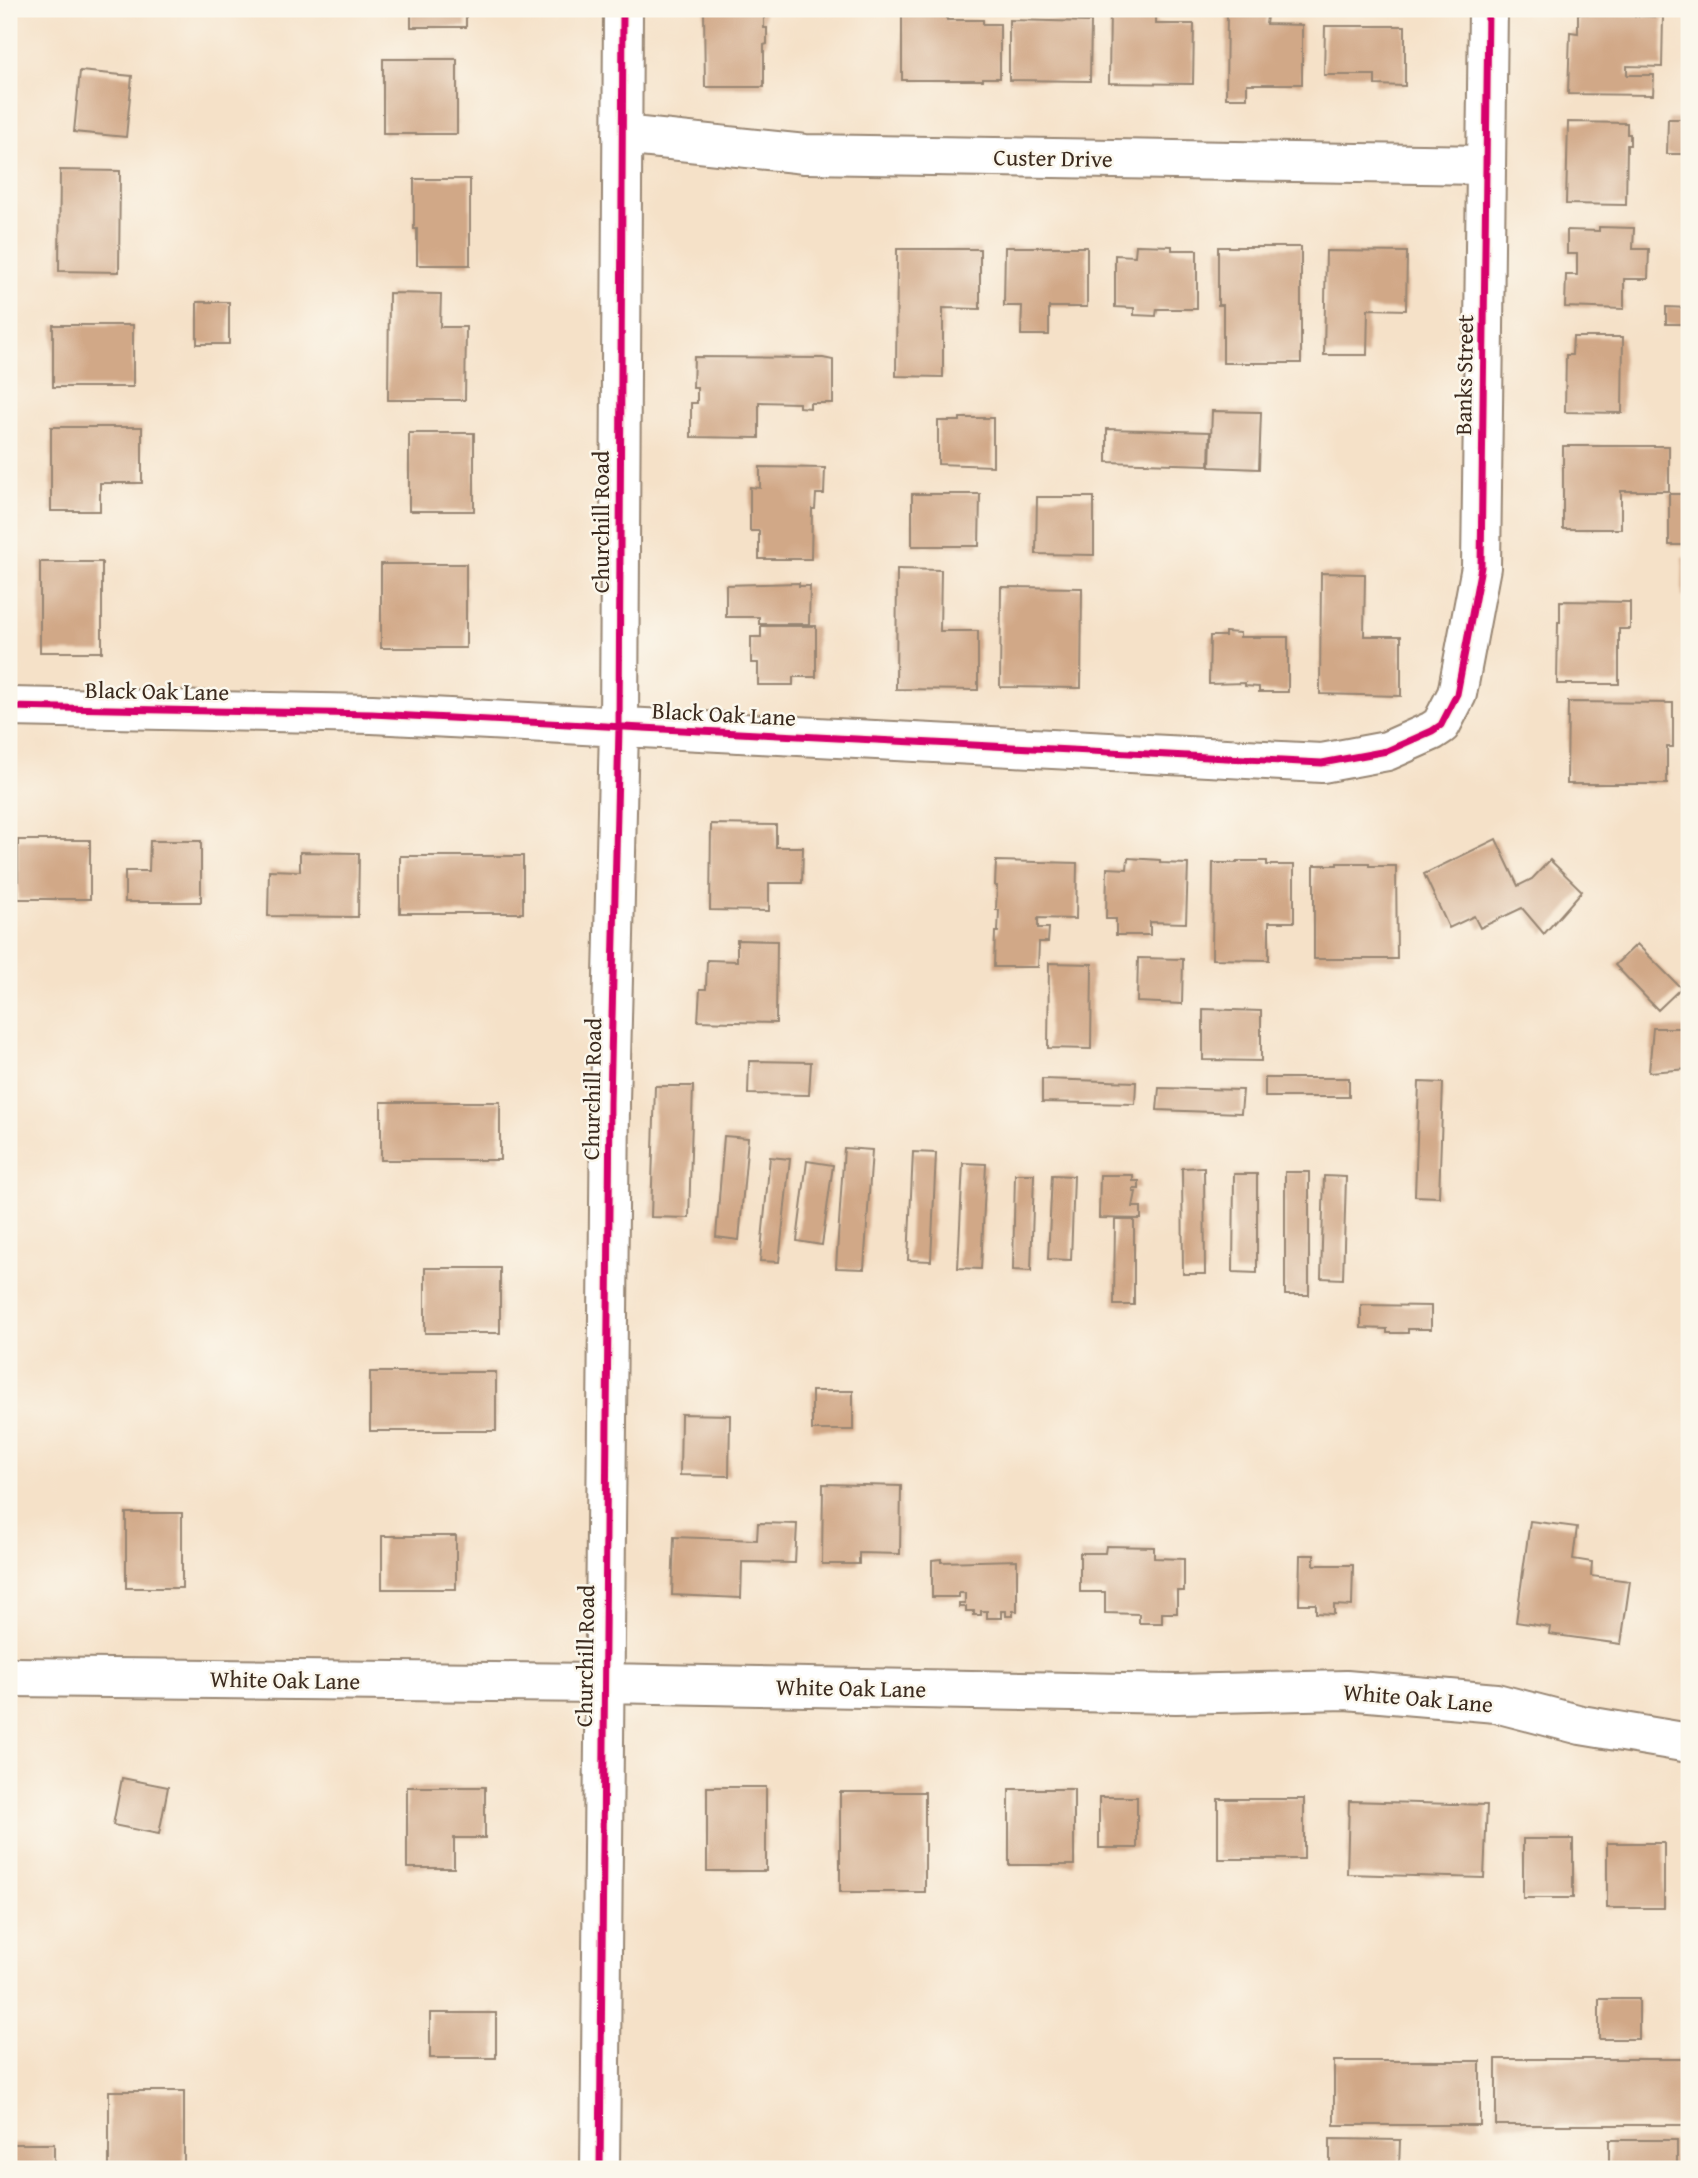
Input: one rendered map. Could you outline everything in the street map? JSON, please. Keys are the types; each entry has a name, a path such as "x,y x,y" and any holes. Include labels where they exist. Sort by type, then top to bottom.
{"street":[{"name":"Churchill Road","path":"600,2169 610,1088 619,727 624,9"},
{"name":"Banks Street","path":"1432,731 1441,725 1457,694 1481,567 1488,9"},
{"name":"Custer Drive","path":"622,135 805,154 1485,164"},
{"name":"Black Oak Lane","path":"9,707 372,714 1322,763 1387,751 1432,731"},
{"name":"White Oak Lane","path":"9,1677 604,1683 1176,1694 1346,1690 1496,1703 1581,1725 1689,1743"}],"building":[{"path":"411,9 466,9 466,27 411,27"},
{"path":"704,9 764,9 767,44 764,45 764,87 705,87"},
{"path":"902,9 947,9 947,20 983,20 983,24 1000,24 1000,78 902,80"},
{"path":"1110,9 1156,9 1156,24 1194,24 1193,84 1109,83"},
{"path":"1227,9 1268,9 1266,24 1302,25 1302,84 1247,84 1247,98 1226,98"},
{"path":"1578,13 1663,17 1662,67 1627,66 1627,75 1654,75 1653,95 1568,94 1570,32 1578,33"},
{"path":"1009,20 1091,22 1090,81 1009,80"},
{"path":"1325,26 1405,26 1405,86 1375,85 1375,75 1324,75"},
{"path":"383,59 457,59 457,134 383,134"},
{"path":"80,71 132,76 126,137 74,132"},
{"path":"1668,119 1689,119 1689,154 1667,154"},
{"path":"1568,122 1627,123 1630,145 1627,145 1626,205 1566,204"},
{"path":"60,170 120,171 119,272 59,271"},
{"path":"414,179 470,179 470,265 417,265"},
{"path":"1599,227 1634,228 1633,249 1649,249 1648,279 1624,279 1624,309 1565,307 1566,275 1577,275 1577,254 1567,254 1567,230 1599,231"},
{"path":"1136,245 1197,250 1197,309 1157,309 1156,316 1134,315 1134,308 1115,307 1115,255 1135,256"},
{"path":"1005,247 1087,247 1087,307 1049,307 1049,335 1021,335 1022,306 1004,306"},
{"path":"1218,247 1301,247 1301,363 1223,363 1223,305 1218,305"},
{"path":"897,249 980,249 980,309 943,308 943,377 896,376"},
{"path":"1326,251 1407,252 1406,310 1368,309 1367,355 1324,355"},
{"path":"389,293 441,294 440,327 466,327 465,400 388,400"},
{"path":"197,302 229,302 229,344 197,344"},
{"path":"1666,307 1689,308 1689,324 1666,324"},
{"path":"53,325 133,325 133,387 53,387"},
{"path":"1573,337 1623,337 1622,413 1565,412 1566,355 1572,355"},
{"path":"694,357 833,360 833,403 810,403 810,408 799,407 799,403 759,402 759,438 691,437 691,403 697,403 697,388 693,388"},
{"path":"1212,411 1261,412 1259,469 1210,467"},
{"path":"960,418 993,418 993,466 938,464 938,421 960,421"},
{"path":"51,427 142,427 142,483 100,483 100,511 51,511"},
{"path":"1107,429 1210,432 1209,465 1107,462"},
{"path":"409,433 474,433 474,511 409,511"},
{"path":"1563,446 1669,446 1669,491 1621,491 1621,529 1563,529"},
{"path":"760,467 825,468 824,494 816,494 815,509 812,509 811,559 759,559 759,531 750,531 750,487 760,488"},
{"path":"912,494 980,494 979,546 912,546"},
{"path":"1669,494 1689,494 1689,545 1669,545"},
{"path":"1037,497 1094,497 1094,555 1036,554"},
{"path":"1683,557 1689,557 1689,597 1682,597"},
{"path":"40,562 102,562 102,652 40,652"},
{"path":"381,564 466,564 466,648 381,648"},
{"path":"897,569 941,570 940,631 978,631 978,690 896,689"},
{"path":"1321,573 1365,574 1364,636 1401,636 1401,696 1320,694"},
{"path":"799,583 799,586 810,586 809,624 759,624 759,617 726,617 726,585"},
{"path":"1001,587 1082,588 1081,688 1000,687"},
{"path":"1560,601 1630,602 1630,629 1619,629 1619,684 1557,684"},
{"path":"761,626 816,626 816,677 793,677 793,685 758,685 758,663 751,663 751,637 761,637"},
{"path":"1225,632 1240,633 1240,637 1288,637 1288,692 1259,692 1259,687 1245,686 1245,683 1209,684 1210,636 1225,636"},
{"path":"1568,702 1673,703 1673,747 1667,747 1667,784 1567,784"},
{"path":"711,824 776,825 776,847 803,847 802,883 769,883 769,911 710,910"},
{"path":"1496,839 1518,886 1532,879 1550,860 1582,891 1544,934 1522,908 1480,928 1474,916 1449,928 1424,874"},
{"path":"18,840 90,840 90,899 18,899"},
{"path":"150,841 201,841 201,902 125,902 125,871 149,871"},
{"path":"300,852 359,853 358,917 268,916 269,870 300,871"},
{"path":"400,856 523,856 523,913 400,913"},
{"path":"1128,858 1188,864 1186,923 1150,922 1150,935 1116,935 1116,919 1106,919 1107,868 1127,869"},
{"path":"996,861 1077,863 1076,919 1038,918 1038,928 1049,928 1048,942 1039,942 1038,967 994,967 999,910 996,910"},
{"path":"1267,861 1267,865 1294,865 1294,922 1269,922 1269,960 1212,959 1213,863"},
{"path":"1337,863 1396,866 1397,959 1314,959 1314,865"},
{"path":"737,940 777,941 776,1023 698,1021 700,989 706,989 707,960 737,961"},
{"path":"1637,944 1681,988 1658,1010 1615,965"},
{"path":"1138,958 1183,959 1182,1004 1137,1002"},
{"path":"1049,963 1092,964 1091,1049 1048,1048"},
{"path":"1203,1009 1261,1011 1261,1061 1203,1060"},
{"path":"1653,1028 1689,1028 1689,1069 1649,1072"},
{"path":"749,1061 811,1062 809,1095 748,1094"},
{"path":"1265,1078 1349,1078 1349,1097 1265,1097"},
{"path":"1042,1079 1136,1082 1135,1104 1042,1102"},
{"path":"1419,1082 1443,1083 1439,1197 1415,1196"},
{"path":"655,1086 693,1086 689,1218 651,1217"},
{"path":"1159,1088 1243,1090 1241,1113 1157,1110"},
{"path":"381,1102 500,1102 500,1160 381,1160"},
{"path":"724,1136 748,1138 739,1240 716,1237"},
{"path":"844,1148 872,1150 864,1269 836,1268"},
{"path":"913,1152 936,1153 931,1261 908,1260"},
{"path":"770,1157 790,1159 779,1262 760,1261"},
{"path":"807,1161 833,1165 822,1245 797,1241"},
{"path":"963,1163 986,1164 981,1269 958,1268"},
{"path":"1204,1167 1205,1274 1183,1274 1182,1168"},
{"path":"1285,1172 1309,1172 1309,1295 1285,1295"},
{"path":"1015,1174 1034,1174 1031,1271 1013,1270"},
{"path":"1234,1174 1257,1174 1257,1273 1233,1272"},
{"path":"1052,1175 1074,1176 1071,1260 1048,1259"},
{"path":"1100,1175 1133,1175 1133,1181 1139,1181 1139,1189 1133,1189 1133,1192 1136,1192 1133,1207 1141,1207 1141,1219 1099,1218"},
{"path":"1324,1176 1346,1177 1343,1279 1321,1278"},
{"path":"1115,1220 1134,1220 1134,1305 1114,1305"},
{"path":"425,1268 500,1268 500,1333 425,1333"},
{"path":"1361,1305 1431,1306 1431,1329 1387,1333 1387,1329 1361,1328"},
{"path":"370,1372 496,1372 496,1431 370,1431"},
{"path":"812,1391 853,1391 853,1430 812,1430"},
{"path":"681,1414 730,1415 729,1476 680,1475"},
{"path":"823,1484 901,1486 900,1554 859,1553 859,1564 822,1564"},
{"path":"126,1513 182,1513 182,1588 126,1588"},
{"path":"1530,1521 1577,1527 1573,1559 1592,1562 1591,1576 1630,1581 1621,1644 1549,1634 1550,1627 1516,1622"},
{"path":"758,1523 797,1524 795,1563 742,1562 741,1598 672,1595 674,1537 757,1540"},
{"path":"382,1536 456,1536 456,1589 382,1589"},
{"path":"1106,1546 1154,1547 1154,1558 1184,1559 1184,1591 1177,1591 1177,1613 1162,1613 1162,1623 1139,1623 1139,1614 1105,1613 1105,1592 1080,1592 1080,1553 1105,1553"},
{"path":"1300,1555 1314,1555 1314,1565 1353,1565 1352,1606 1334,1605 1334,1614 1316,1613 1316,1604 1299,1604"},
{"path":"941,1559 941,1562 1017,1560 1017,1611 1013,1611 1013,1616 1006,1616 1006,1611 1001,1611 1001,1618 987,1618 987,1611 974,1615 974,1611 959,1607 959,1604 965,1604 965,1593 959,1593 959,1597 932,1597 932,1560"},
{"path":"122,1778 168,1787 159,1834 113,1825"},
{"path":"407,1787 485,1787 485,1838 454,1838 454,1868 407,1868"},
{"path":"707,1787 766,1787 766,1871 707,1871"},
{"path":"1009,1789 1074,1789 1074,1865 1009,1865"},
{"path":"840,1792 925,1792 925,1892 840,1892"},
{"path":"1099,1797 1137,1797 1137,1848 1099,1848"},
{"path":"1218,1799 1304,1799 1304,1859 1218,1859"},
{"path":"1349,1801 1487,1805 1484,1878 1347,1874"},
{"path":"1523,1839 1573,1839 1573,1898 1523,1898"},
{"path":"1607,1843 1664,1843 1664,1908 1607,1908"},
{"path":"1599,1999 1639,1999 1639,2039 1599,2039"},
{"path":"430,2013 496,2013 496,2058 430,2058"},
{"path":"1496,2059 1689,2059 1689,2125 1496,2125"},
{"path":"1334,2061 1480,2061 1480,2125 1334,2125"},
{"path":"109,2091 184,2091 184,2169 109,2169"},
{"path":"1330,2139 1400,2140 1399,2169 1330,2169"},
{"path":"1609,2140 1677,2140 1677,2169 1609,2169"},
{"path":"9,2144 54,2144 54,2169 9,2169"}],"cycle path":[{"path":"600,2169 610,1102 619,728 623,9"},
{"path":"9,707 372,714 1322,763 1387,751 1432,731 1441,725 1457,694 1481,567 1488,9"}]}
